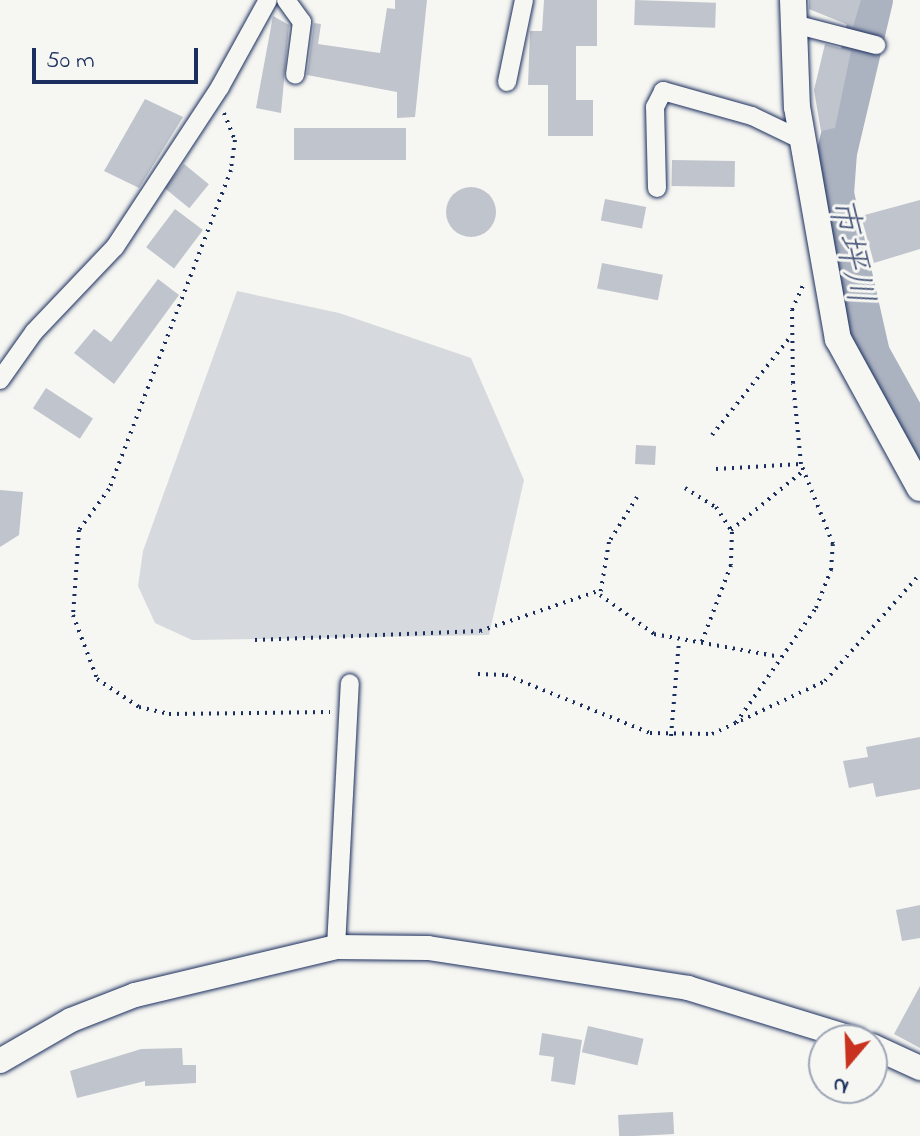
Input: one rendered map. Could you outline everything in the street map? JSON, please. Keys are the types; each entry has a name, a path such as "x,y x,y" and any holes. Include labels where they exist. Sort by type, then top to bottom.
{"main road":[{"path":"794,12 802,140 838,339 920,488"}],"street":[{"path":"0,380 34,332 115,247 214,98 268,0"},
{"path":"286,0 302,22 295,75"},
{"path":"507,82 524,0"},
{"path":"794,12 876,45"},
{"path":"657,188 655,107 663,91 752,116 802,140"},
{"path":"336,947 350,683"},
{"path":"0,1061 71,1020 135,995 336,947 428,948 658,982 739,999 811,1024"},
{"path":"888,1053 920,1068"}],"path":[{"path":"214,98 230,122 236,152 109,489 79,530 73,615 97,679 139,707 169,714 348,712"},
{"path":"736,723 816,608 833,556 826,522 801,464 791,336 795,299 815,278"},
{"path":"712,435 791,336"},
{"path":"716,469 801,464"},
{"path":"731,530 804,471"},
{"path":"685,488 716,507 731,530 731,565 701,644"},
{"path":"598,591 609,542 637,497"},
{"path":"478,674 506,675 671,736 712,734 825,681 920,574"},
{"path":"598,591 645,629 679,640 780,657"},
{"path":"255,640 480,631 598,591"},
{"path":"671,736 679,640"}],"shaded area":[{"path":"237,291 339,313 471,358 524,480 489,635 192,640 155,623 138,586 143,551"}],"building":[{"path":"395,0 427,0 415,117 397,118 397,92 307,75 314,23 321,24 318,44 380,53 387,8 395,9"},
{"path":"544,0 597,0 597,46 576,46 576,100 593,100 593,136 548,136 548,85 528,85 530,31 542,31"},
{"path":"635,0 716,3 715,28 634,25"},
{"path":"809,0 861,0 853,27 809,9"},
{"path":"273,16 289,25 281,113 256,108"},
{"path":"825,44 851,51 835,128 821,131 814,90"},
{"path":"145,99 183,117 139,188 104,171"},
{"path":"294,128 406,128 406,160 294,160"},
{"path":"672,160 735,161 735,187 672,186"},
{"path":"184,164 209,184 189,208 164,188"},
{"path":"471,187 489,194 496,212 489,230 471,237 453,230 446,212 453,194"},
{"path":"605,199 646,207 642,229 601,221"},
{"path":"920,200 920,249 874,263 861,216"},
{"path":"175,209 203,230 174,268 146,247"},
{"path":"602,263 663,275 658,300 597,289"},
{"path":"158,279 179,295 114,384 74,353 94,329 111,342"},
{"path":"46,388 93,418 80,439 33,408"},
{"path":"636,445 656,446 655,465 635,464"},
{"path":"0,490 23,492 19,535 0,547"},
{"path":"920,737 920,789 876,797 873,783 849,788 843,761 868,757 866,747"},
{"path":"920,905 920,938 902,941 896,910"},
{"path":"920,986 920,1048 894,1034"},
{"path":"588,1026 644,1039 637,1065 582,1052"},
{"path":"542,1033 582,1040 575,1085 551,1081 554,1057 539,1055"},
{"path":"182,1048 183,1065 196,1065 196,1083 145,1086 145,1081 77,1098 70,1071 141,1049"},
{"path":"673,1112 674,1134 619,1136 618,1115"}],"waterway":[{"name":"市坪川","path":"873,0 837,152 834,194 870,354 920,444"}]}
